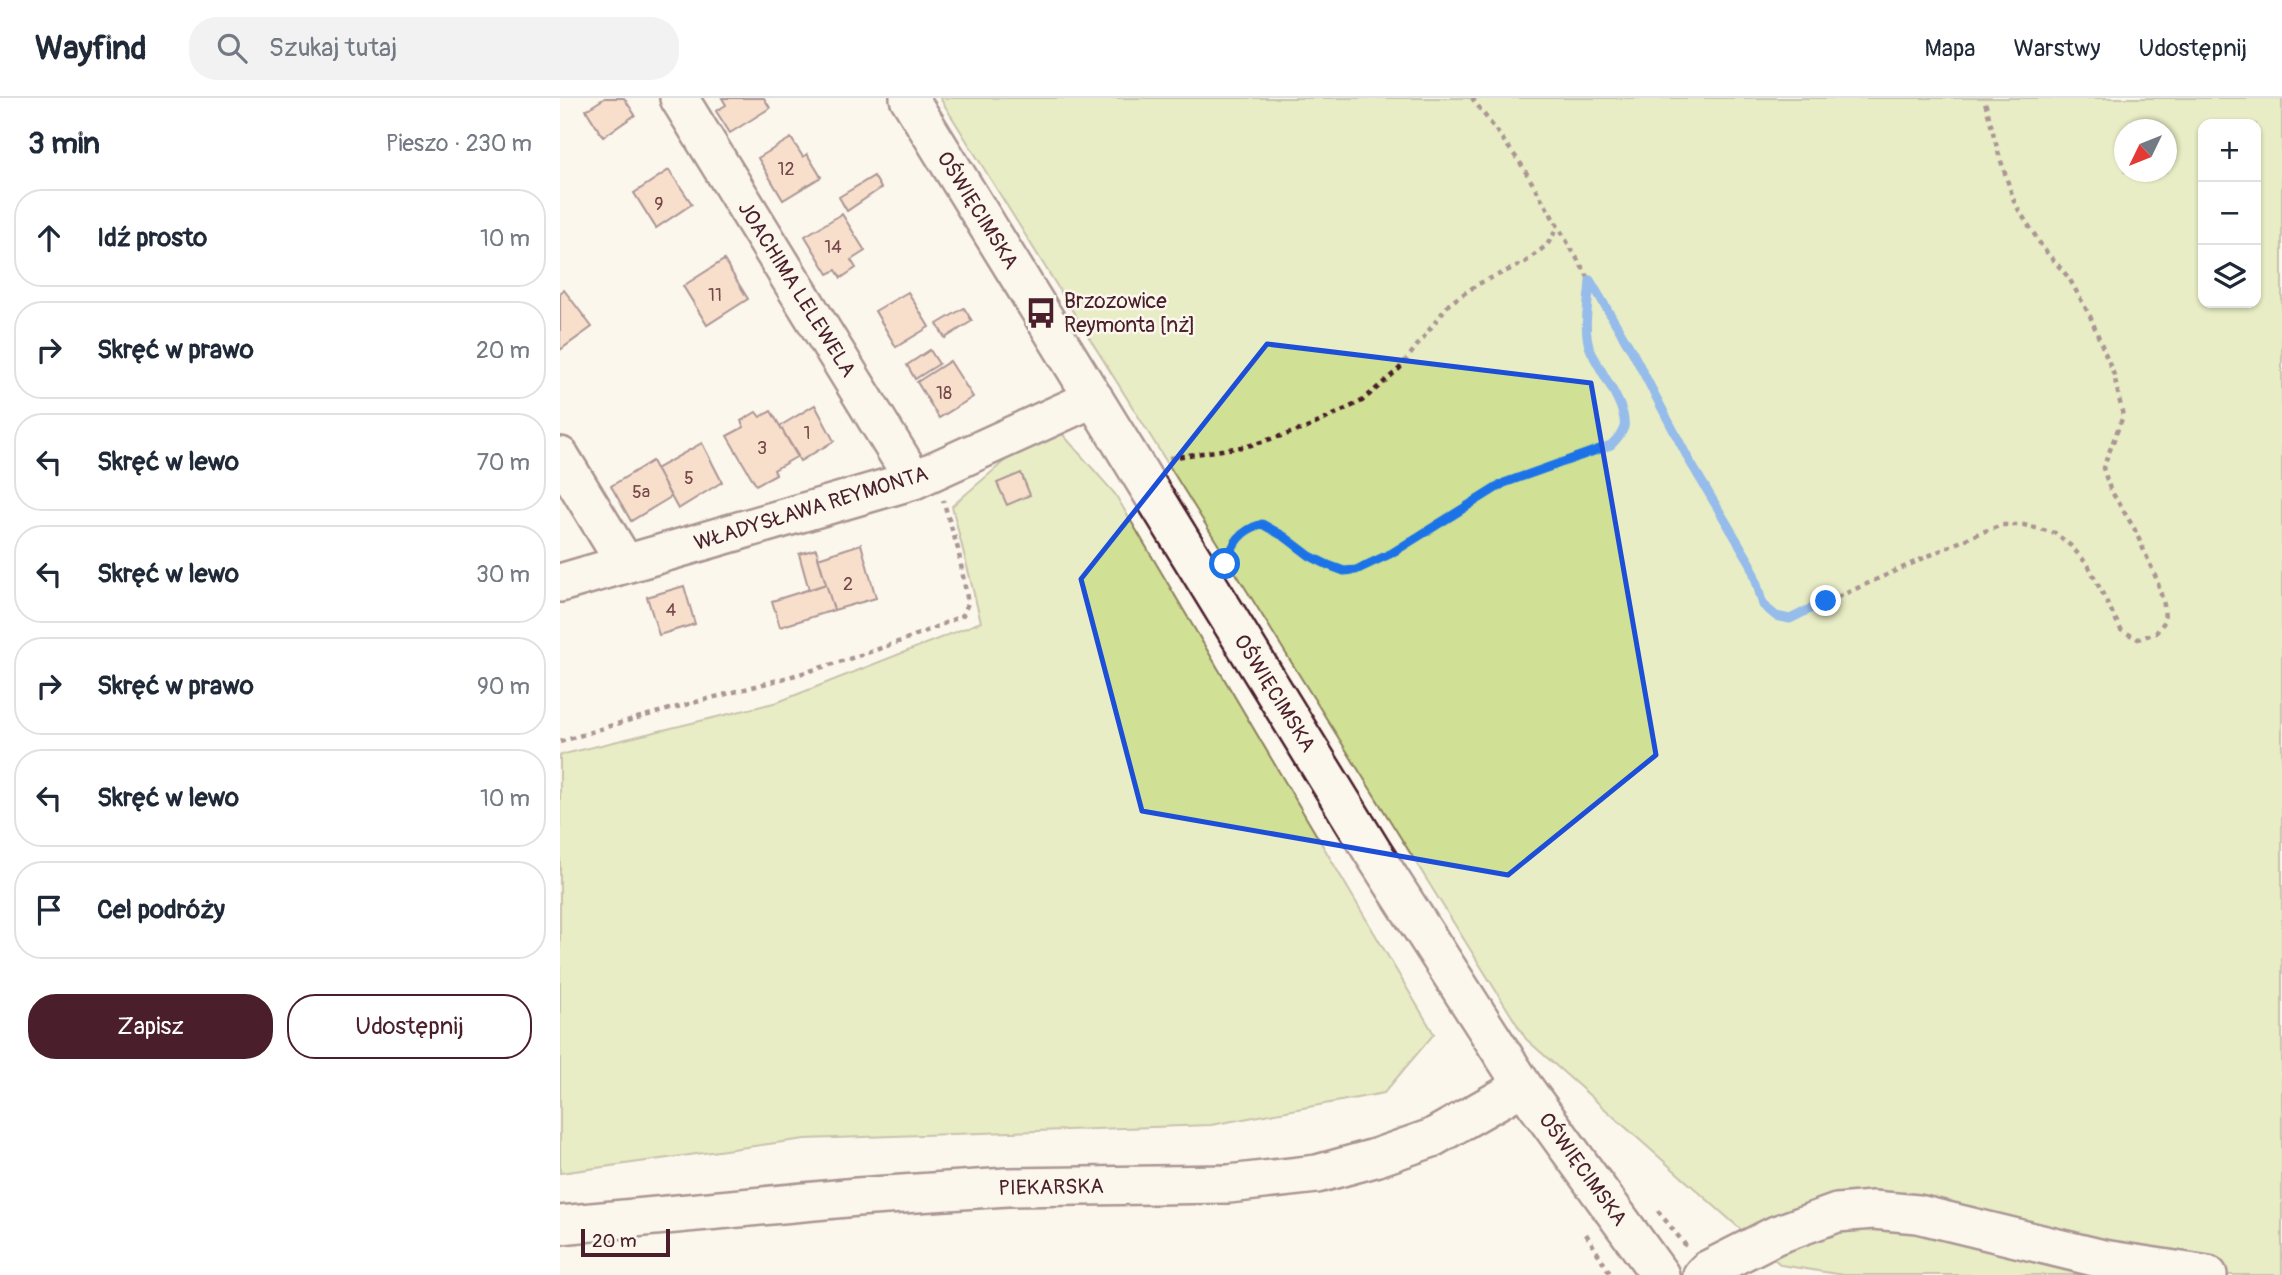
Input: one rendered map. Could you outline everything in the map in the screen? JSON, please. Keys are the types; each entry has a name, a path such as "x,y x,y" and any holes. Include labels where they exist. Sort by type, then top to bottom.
{"street":[{"name":"JOACHIMA LELEWELA","path":"679,98 924,475"},
{"name":"OŚWIĘCIMSKA","path":"909,98 1372,851 1523,1086 1660,1275"},
{"name":"WŁADYSŁAWA REYMONTA","path":"560,583 924,475 1094,398"},
{"path":"560,456 625,563"},
{"name":"PIEKARSKA","path":"560,1225 885,1195 1007,1187 1229,1184 1317,1174 1432,1138 1523,1086"},
{"path":"1702,1275 1776,1235 1837,1213 1873,1210 1918,1214 2103,1259 2208,1275"}],"path":[{"path":"1472,98 1521,164 1633,353 1689,460 1751,564 1763,605 1776,616 1790,619 1977,534 2002,525 2024,525 2055,533 2071,546 2088,565 2121,630 2138,639 2157,633 2165,621 2164,605 2157,580 2134,528 2110,489 2103,468 2123,416 2114,374 2090,316 2069,278 2043,248 2015,204 1984,98"},
{"path":"1161,459 1248,446 1307,428 1362,401 1400,368 1449,304 1478,284 1524,263 1547,246 1558,226"},
{"path":"1225,564 1232,546 1246,529 1262,524 1328,565 1344,571 1356,570 1392,553 1504,483 1611,445 1625,425 1620,407 1589,345 1587,324 1590,280"},
{"path":"560,742 794,676 926,632 963,615 968,603 958,549 924,475"},
{"path":"1585,1231 1611,1275"}],"highlighted area":[{"path":"1267,344 1591,383 1656,755 1508,875 1142,811 1081,579"}],"green space":[{"path":"940,98 2282,98 2282,1275 1843,1275 1781,1265 1526,1039"},
{"path":"1051,421 1115,494 1434,1034 1384,1093 1211,1125 805,1139 560,1173 560,755 778,702 981,622 952,506"}],"building":[{"path":"605,98 624,98 635,115 603,137 586,110"},
{"path":"722,98 764,98 770,108 730,133 716,111 726,105"},
{"path":"791,138 803,157 807,154 821,177 783,200 758,158"},
{"path":"669,170 692,204 656,228 634,193"},
{"path":"874,176 881,188 847,211 839,197"},
{"path":"842,214 865,251 851,260 856,268 841,278 836,270 828,274 805,236"},
{"path":"724,260 748,299 707,325 683,286"},
{"path":"564,290 592,327 560,350 560,293"},
{"path":"908,292 929,327 896,347 875,311"},
{"path":"964,308 972,321 945,338 937,324"},
{"path":"930,350 939,364 915,379 907,365"},
{"path":"950,361 973,397 939,418 917,382"},
{"path":"815,405 834,441 800,461 780,426"},
{"path":"771,411 798,456 774,470 776,474 756,485 727,436 744,427 741,421 756,412 760,417"},
{"path":"702,443 722,482 678,509 656,469"},
{"path":"652,461 671,497 631,521 611,486"},
{"path":"1021,473 1030,495 1007,505 997,483"},
{"path":"861,544 876,598 834,610 818,558"},
{"path":"816,549 826,584 809,590 799,554"},
{"path":"826,584 834,610 780,627 772,601"},
{"path":"684,586 695,624 659,635 647,597"}],"place":[{"name":"Brzozowice Reymonta [nż]","path":"1041,313"}],"route":[{"path":"1225,564 1232,546 1246,529 1262,524 1328,565 1344,571 1356,570 1392,553 1504,483 1611,445 1625,425 1620,407 1589,345 1587,324 1590,280 1633,353 1689,460 1751,564 1763,605 1776,616 1790,619 1826,601"}]}
